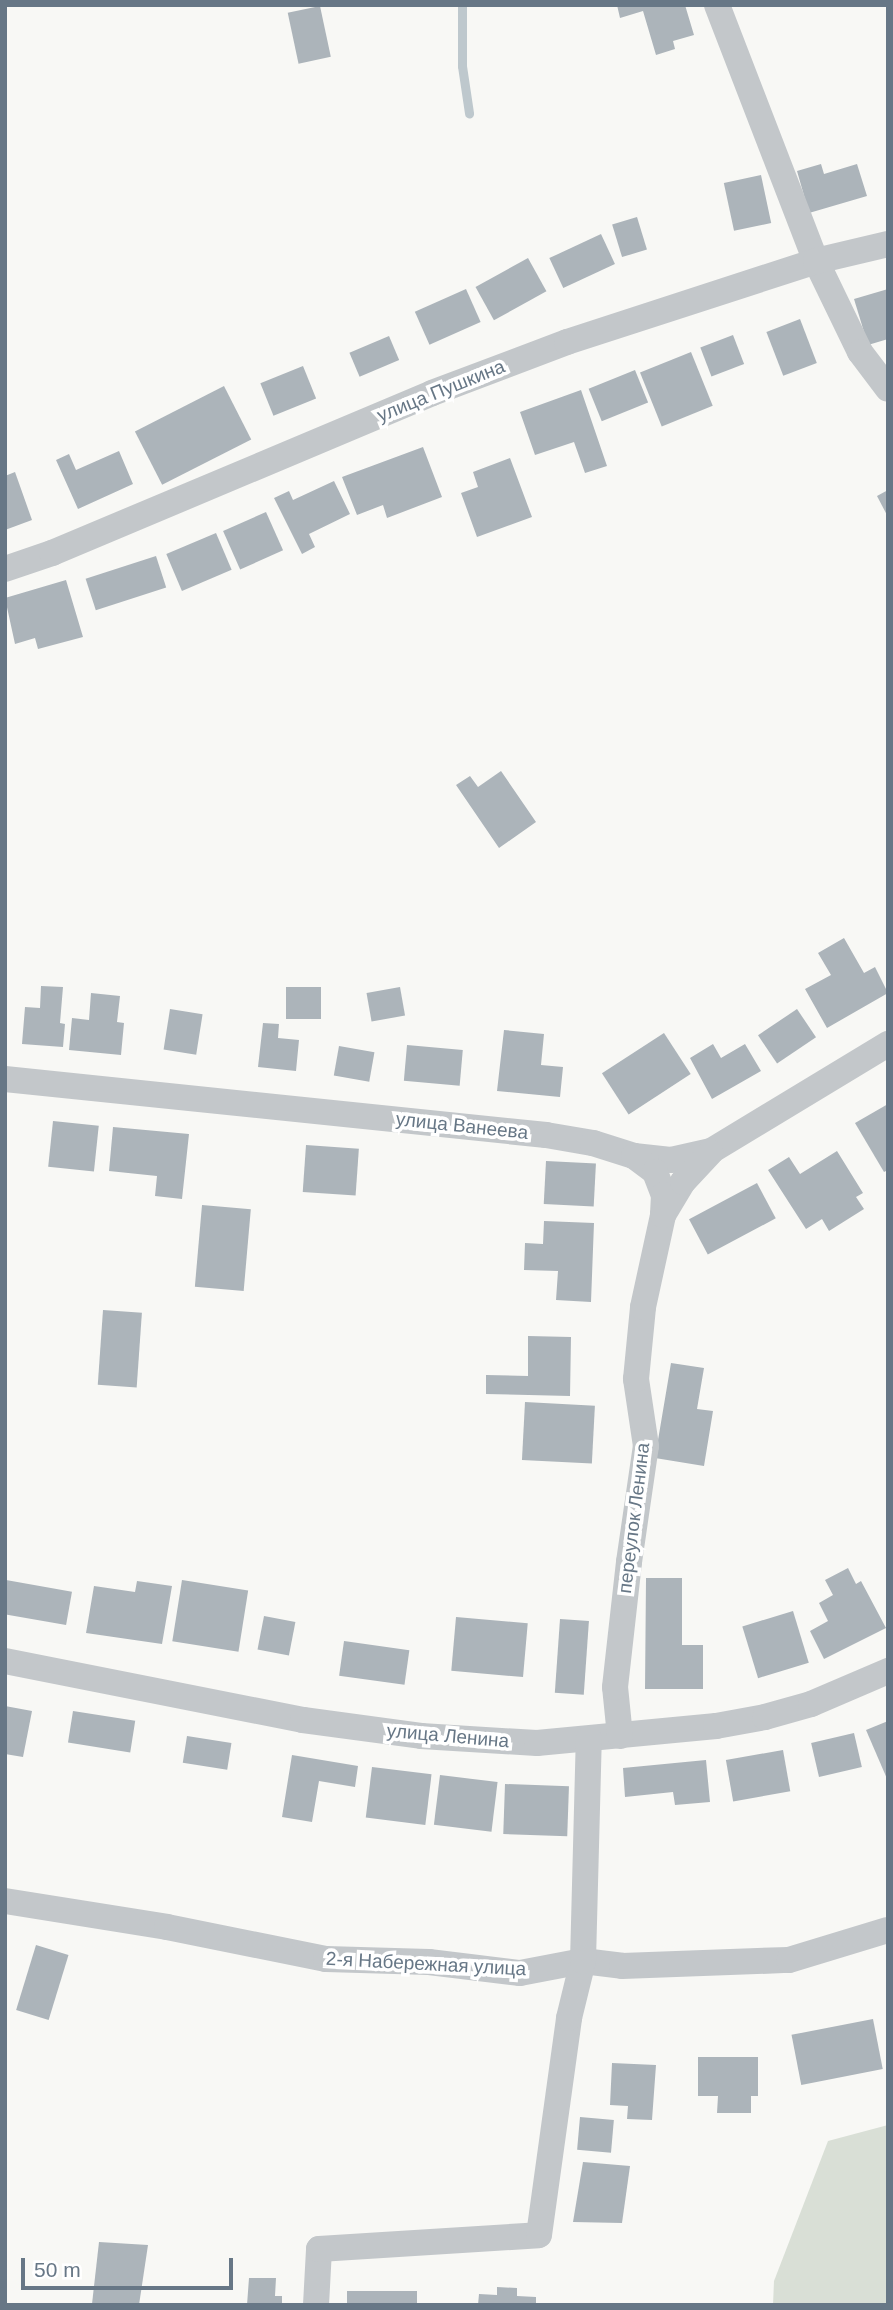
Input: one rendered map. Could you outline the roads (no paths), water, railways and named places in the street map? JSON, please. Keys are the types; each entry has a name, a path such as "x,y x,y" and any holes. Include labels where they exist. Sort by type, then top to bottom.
{"street":[{"path":"718,5 816,261 860,352 888,389"},
{"name":"улица Пушкина","path":"5,569 52,553 432,393 646,315 816,261 888,244"},
{"name":"улица Ванеева","path":"5,1079 546,1135 593,1143 634,1156 683,1159 711,1151 888,1044"},
{"name":"переулок Ленина","path":"620,1735 615,1687 646,1446 636,1379 643,1307 663,1215 683,1182 711,1151"},
{"path":"634,1156 655,1172 664,1195 663,1215"},
{"name":"улица Ленина","path":"5,1661 303,1720 421,1736 537,1743 716,1726 765,1717 811,1704 888,1671"},
{"path":"316,2305 319,2249 539,2235 569,2018 583,1961 589,1739"},
{"name":"2-я Набережная улица","path":"5,1901 167,1927 326,1959 429,1962 520,1973 583,1961 622,1966 789,1960 888,1930"}],"waterway":[{"path":"462,5 462,66 469,113"}]}
